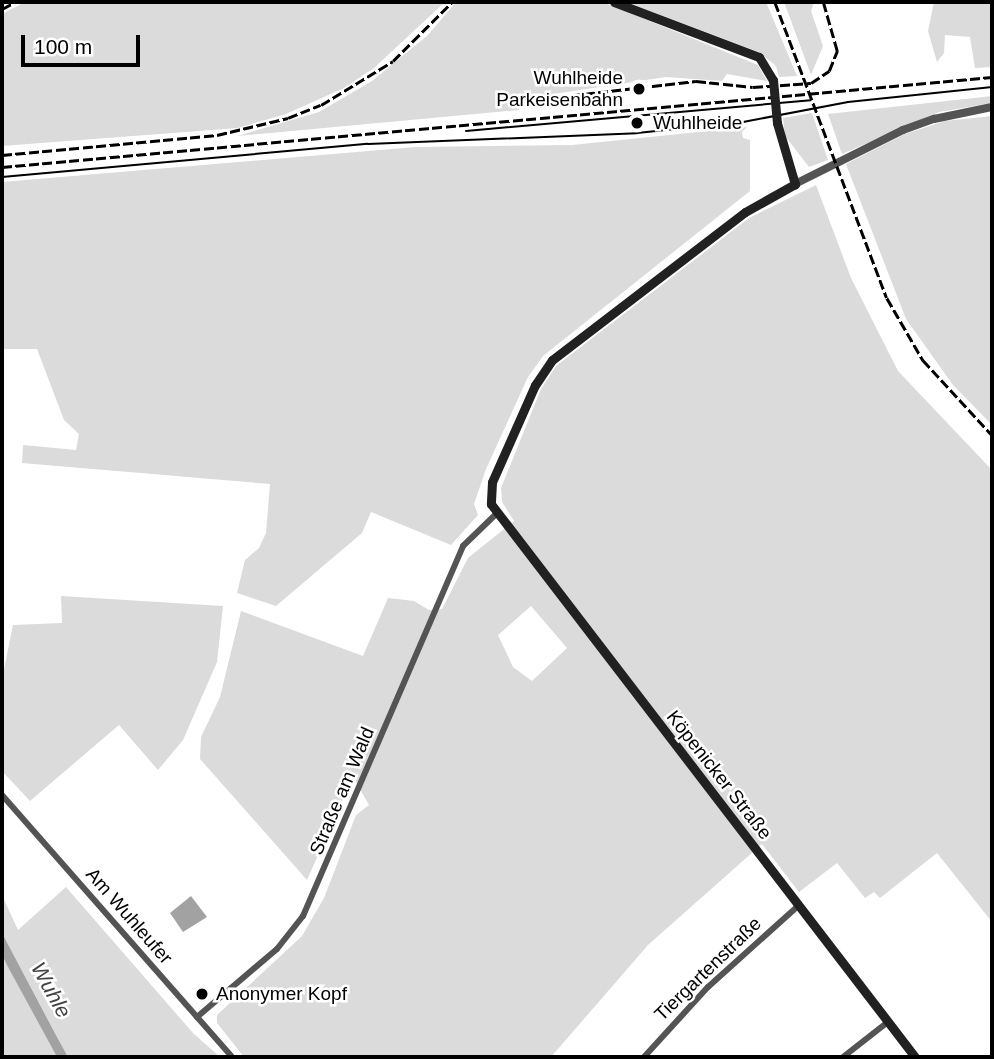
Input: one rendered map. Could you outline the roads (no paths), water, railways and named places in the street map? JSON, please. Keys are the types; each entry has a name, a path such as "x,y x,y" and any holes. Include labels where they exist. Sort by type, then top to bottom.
{"main road":[{"path":"496,514 491,504 492,482 535,385 552,360 745,212 795,184 777,123 773,80 759,57 614,2"},
{"name":"Köpenicker Straße","path":"496,514 915,1057"}],"street":[{"path":"795,184 903,130 992,107"},
{"name":"Straße am Wald","path":"197,1017 277,949 303,916 465,542 496,514"},
{"name":"Am Wuhleufer","path":"2,795 232,1057"},
{"name":"Tiergartenstraße","path":"644,1057 708,987 797,907"},
{"path":"843,1057 888,1022"}],"tram line":[{"path":"2,177 368,144 637,133 743,122 848,102 992,87"},
{"path":"466,131 811,100"}],"railway":[{"path":"2,9 15,2"},
{"path":"2,155 217,135 288,118 321,105 393,61 452,2"},
{"path":"775,2 887,298 923,360 992,435"},
{"path":"531,100 696,81 753,87 811,83 829,71 837,51 823,2"},
{"path":"2,167 992,77"}],"place":[{"name":"Wuhlheide Parkeisenbahn","path":"639,89"},
{"name":"Wuhlheide","path":"637,123"},
{"name":"Anonymer Kopf","path":"202,994"}],"water label":[{"name":"Wuhle","path":"51,990"}]}
